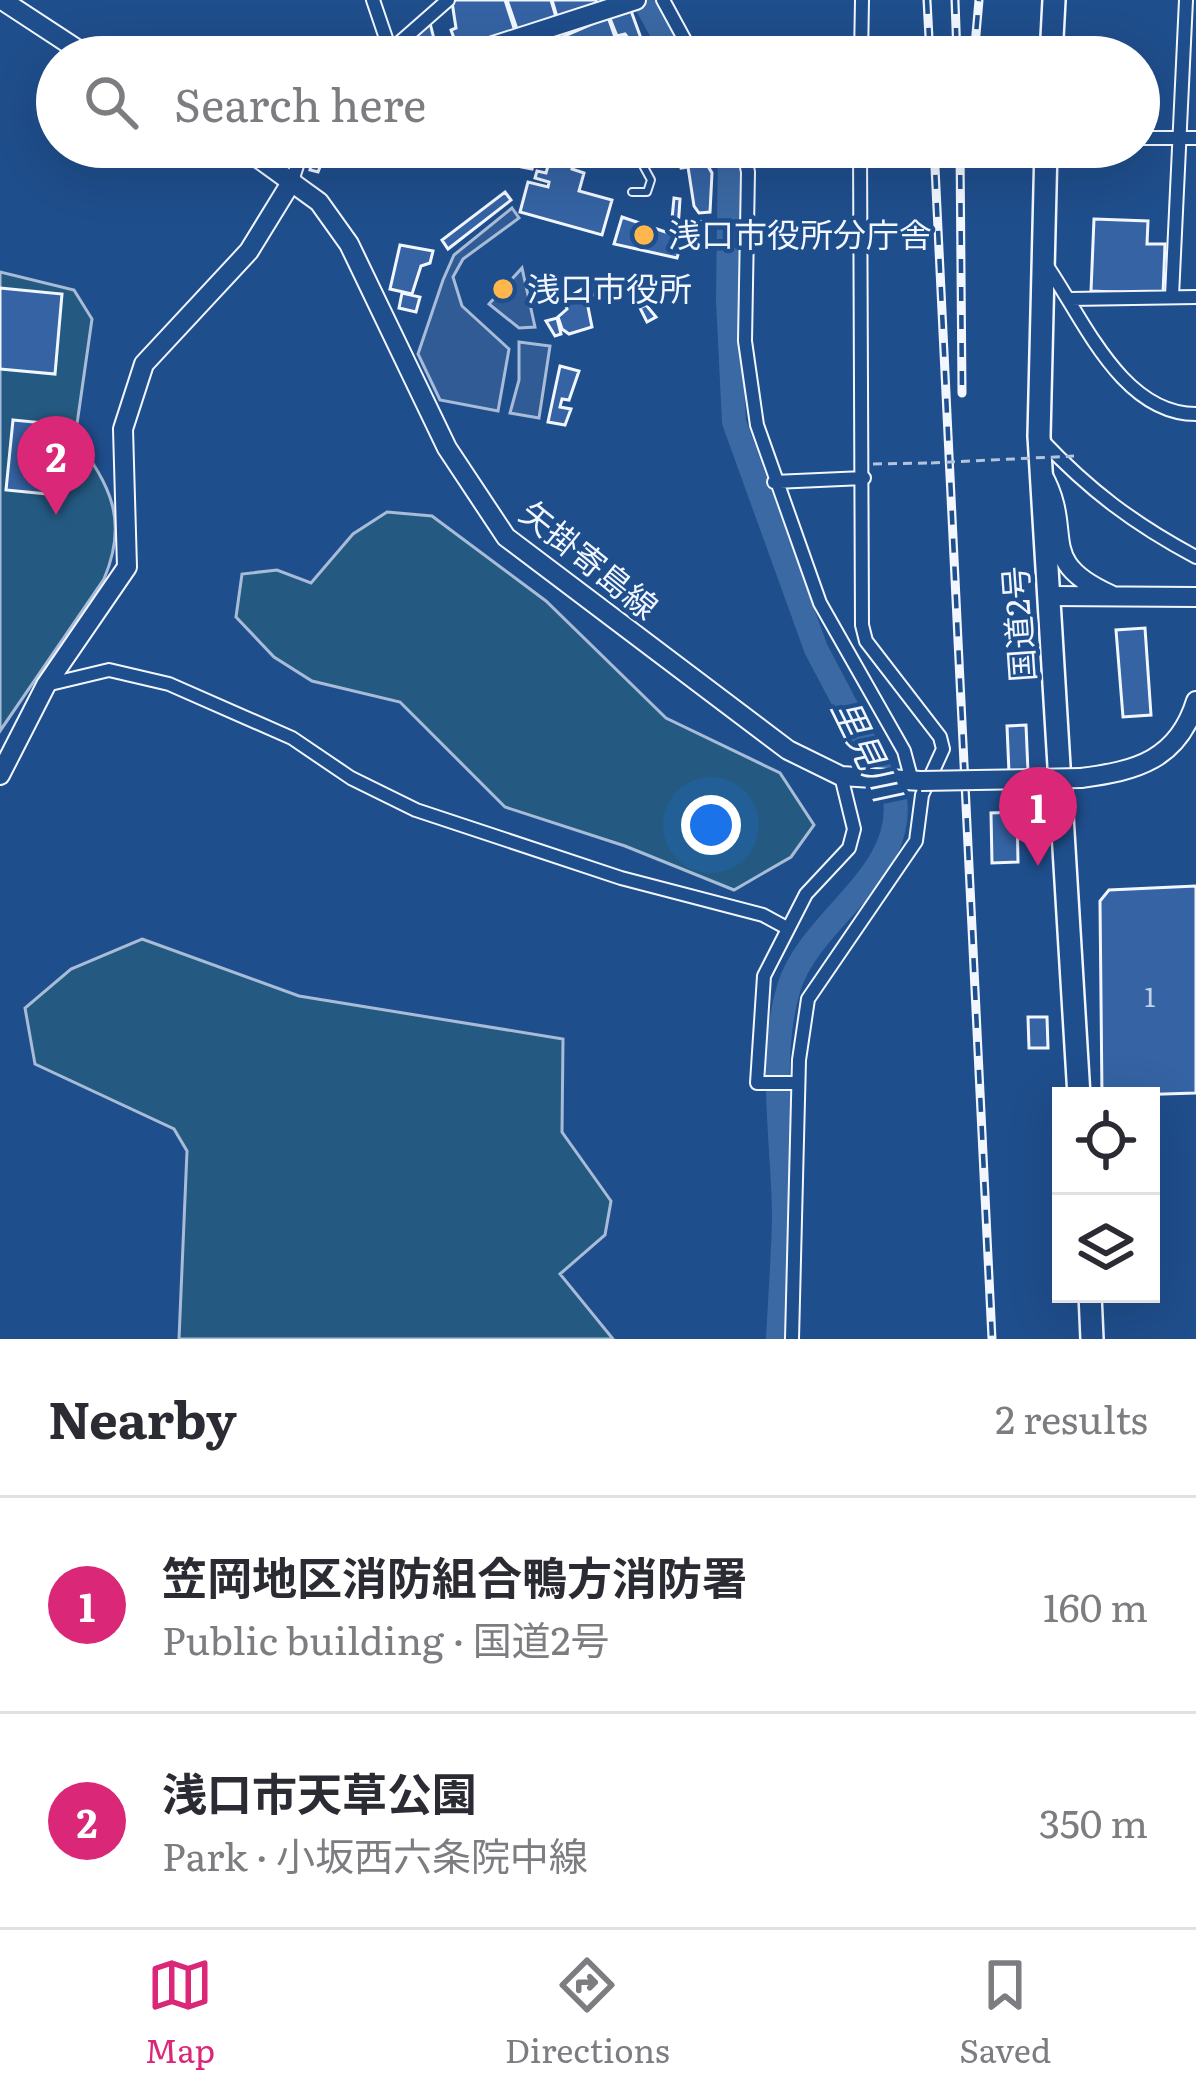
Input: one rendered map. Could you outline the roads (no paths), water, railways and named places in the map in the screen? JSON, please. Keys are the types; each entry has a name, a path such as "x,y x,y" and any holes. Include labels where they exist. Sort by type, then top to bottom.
{"highway":[{"path":"1052,36 1054,0"},
{"name":"国道2号","path":"1045,168 1040,470 1052,596 1079,1087"},
{"path":"1091,1303 1093,1339"}],"main road":[{"path":"2,0 57,36"},
{"path":"524,36 629,2"},
{"name":"矢掛寄島線","path":"273,168 319,202 349,244 447,448 506,537 754,728 850,777 912,781 1081,778 1134,771 1153,761 1182,736 1196,701"},
{"path":"0,775 46,685 127,568 123,430 144,364 249,251 292,181"},
{"path":"1040,470 1058,502 1060,558 1077,578 1111,595"},
{"path":"1052,596 1196,597"}],"street":[{"path":"373,0 385,36"},
{"path":"410,36 448,0"},
{"path":"663,0 683,36"},
{"path":"861,36 862,0"},
{"path":"1172,296 1186,0"},
{"path":"1160,139 1196,138"},
{"path":"292,181 296,168"},
{"path":"747,168 745,341 758,425 820,603 904,751 912,781"},
{"path":"792,1339 798,1083 808,999 822,970 906,861 921,826 922,795 943,749 940,737 866,640 860,168"},
{"path":"1041,257 1129,388 1155,406 1196,414"},
{"path":"1070,299 1196,296"},
{"path":"1039,436 1092,493 1136,526 1196,556"},
{"path":"775,482 864,471"},
{"path":"46,685 109,670 169,684 292,739 351,778 416,810 585,867 763,915 787,928"},
{"path":"798,1083 757,1083 764,976 806,894 850,848 854,829 850,777"}],"lane":[{"path":"632,192 647,191 650,180 644,168"}],"waterway":[{"name":"里見川","path":"644,0 664,36"},
{"name":"里見川","path":"730,168 728,301 734,422 816,649 895,799 894,826 886,851 800,963 782,1015 778,1073 784,1219 778,1339"}],"railway":[{"path":"927,0 929,36"},
{"path":"955,0 956,36"},
{"path":"976,36 979,0"},
{"path":"935,168 992,1339"},
{"path":"960,168 962,393"}],"place":[{"name":"浅口市役所分庁舎","path":"644,235"},
{"name":"浅口市役所","path":"503,289"},
{"name":"浅口市天草公園","path":"56,515"},
{"name":"笠岡地区消防組合鴨方消防署","path":"1038,866"}]}
